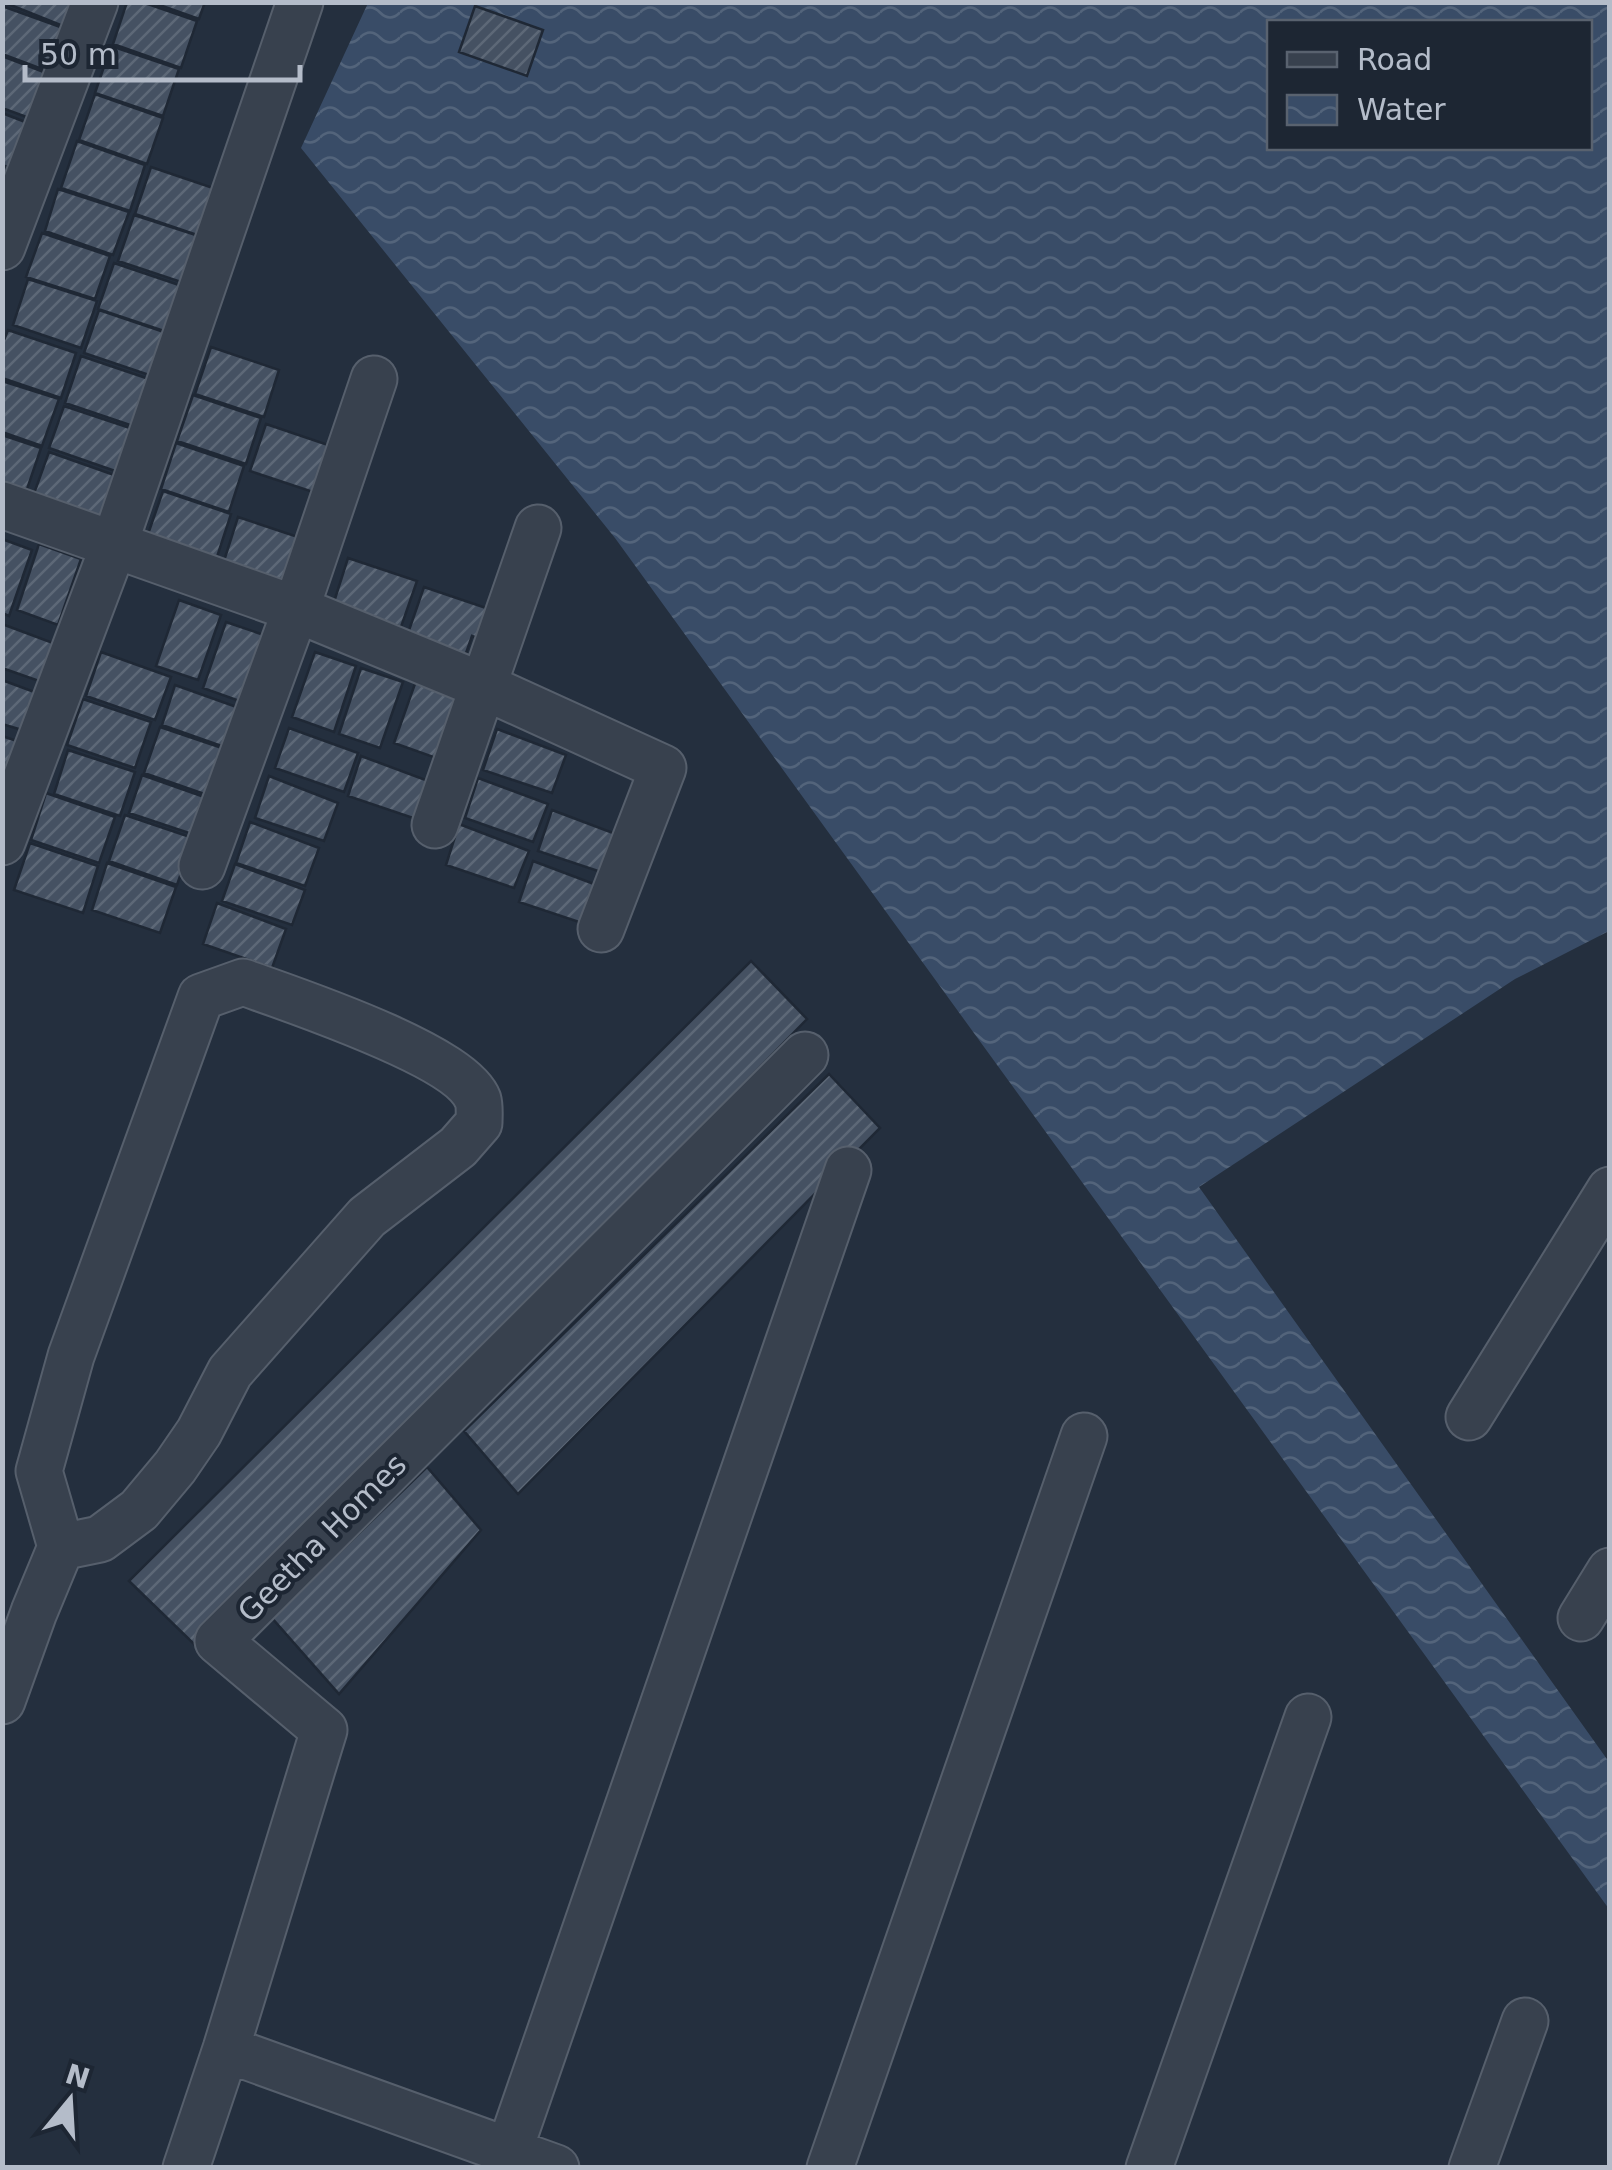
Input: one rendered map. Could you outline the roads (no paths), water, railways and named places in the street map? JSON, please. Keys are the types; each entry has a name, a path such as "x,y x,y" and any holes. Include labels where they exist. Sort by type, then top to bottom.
{"street":[{"path":"2,247 96,2"},
{"path":"2,842 114,545 300,2"},
{"path":"202,866 296,609 374,379"},
{"path":"2,505 296,609 483,686 663,768 600,928"},
{"path":"435,825 538,528"},
{"path":"2,1701 61,1547 39,1471 70,1356 201,997 243,982 378,1032 446,1068 470,1088 479,1102 479,1123 458,1147 367,1217 230,1372 176,1467 139,1510 100,1539 61,1547"},
{"name":"Geetha Homes","path":"186,2168 324,1730 218,1642 805,1055"},
{"path":"509,2151 848,1170"},
{"path":"1469,1417 1603,1214"},
{"path":"830,2168 1084,1436"},
{"path":"1581,1618 1610,1571"},
{"path":"1149,2168 1308,1718"},
{"path":"1472,2168 1525,2020"},
{"path":"226,2049 556,2168"}],"water":[{"path":"368,3 1609,3 1609,931 1515,979 1199,1187 1609,1762 1609,1909 615,538 301,148"}]}
